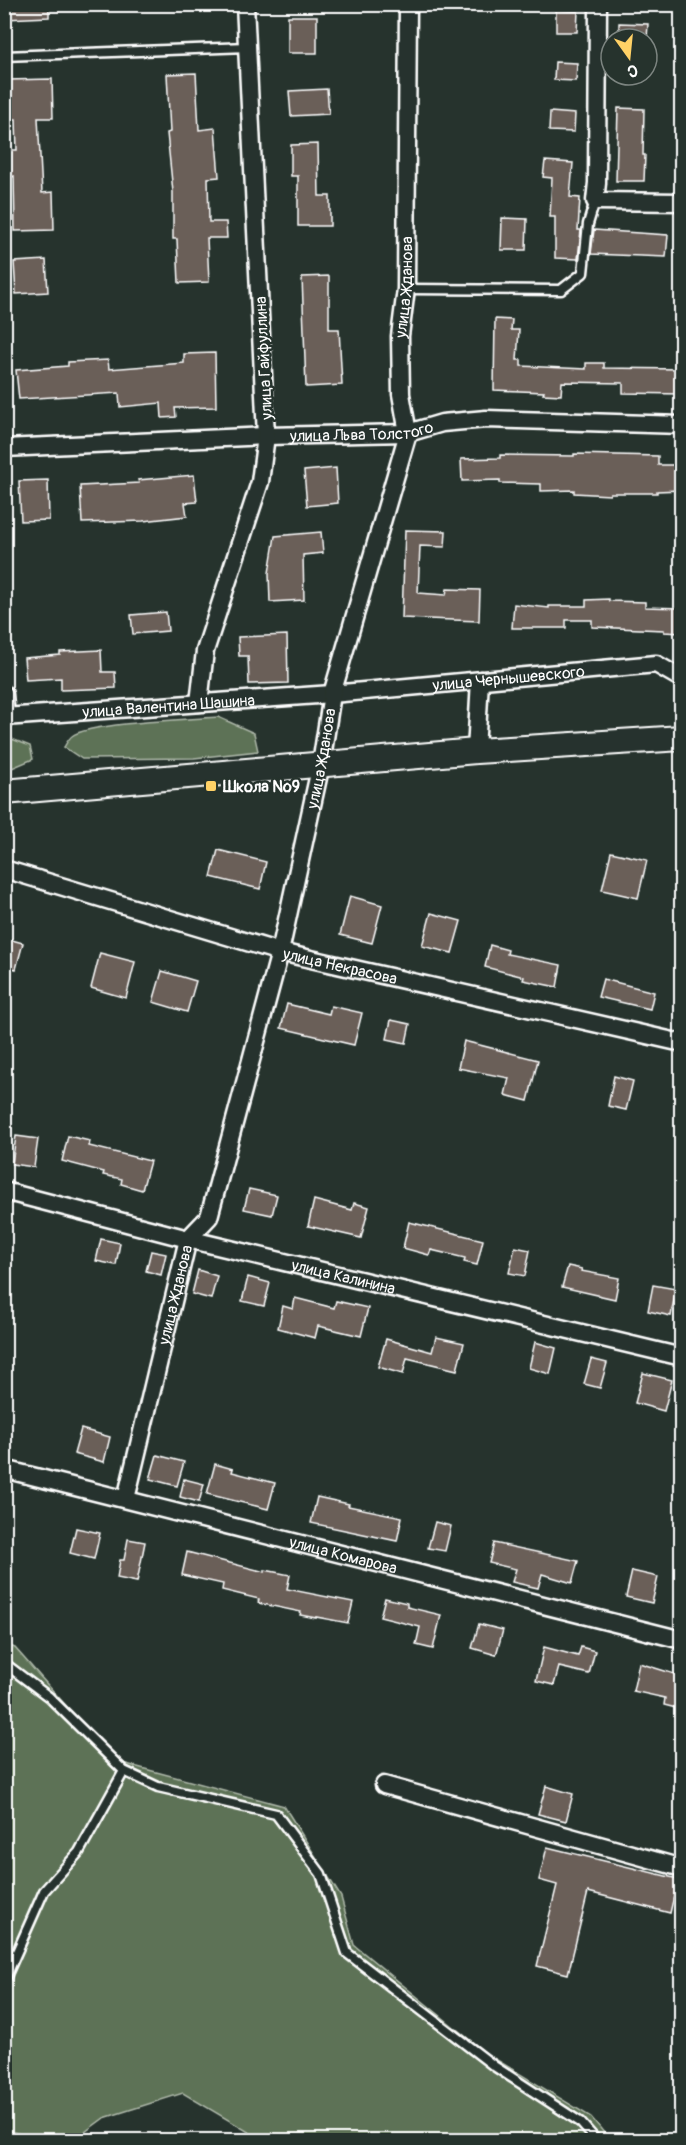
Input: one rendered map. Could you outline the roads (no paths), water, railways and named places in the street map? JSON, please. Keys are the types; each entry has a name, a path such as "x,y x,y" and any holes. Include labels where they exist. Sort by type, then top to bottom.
{"street":[{"name":"улица Гайфуллина","path":"199,703 206,651 260,482 267,436 245,4"},
{"name":"улица Жданова","path":"126,1498 188,1239 209,1217 280,952 321,764 332,694 408,433 401,394 400,336 406,289 408,4"},
{"path":"598,4 595,201 681,202"},
{"name":"улица Льва Толстого","path":"4,448 267,436 408,433 442,423 486,419 681,425"},
{"name":"улица Чернышевского","path":"332,694 656,664 681,679"},
{"path":"476,751 480,680"},
{"path":"4,694 5,717"},
{"name":"улица Валентина Шашина","path":"5,717 332,694"},
{"path":"4,792 476,751 681,738"},
{"name":"улица Некрасова","path":"4,869 280,952 681,1043"},
{"name":"улица Калинина","path":"4,1191 188,1239 681,1357"},
{"name":"улица Комарова","path":"4,1469 681,1640"},
{"path":"384,1785 681,1868"}],"lane":[{"path":"4,56 248,47"},
{"path":"406,289 561,290 583,273 588,224 595,201"},
{"path":"4,1663 49,1697 124,1771 158,1787 276,1814 321,1874 347,1953 494,2066 580,2122 596,2140"},
{"path":"4,1981 44,1891 79,1852 124,1771"}],"place":[{"name":"Школа №9","path":"211,786"}]}
